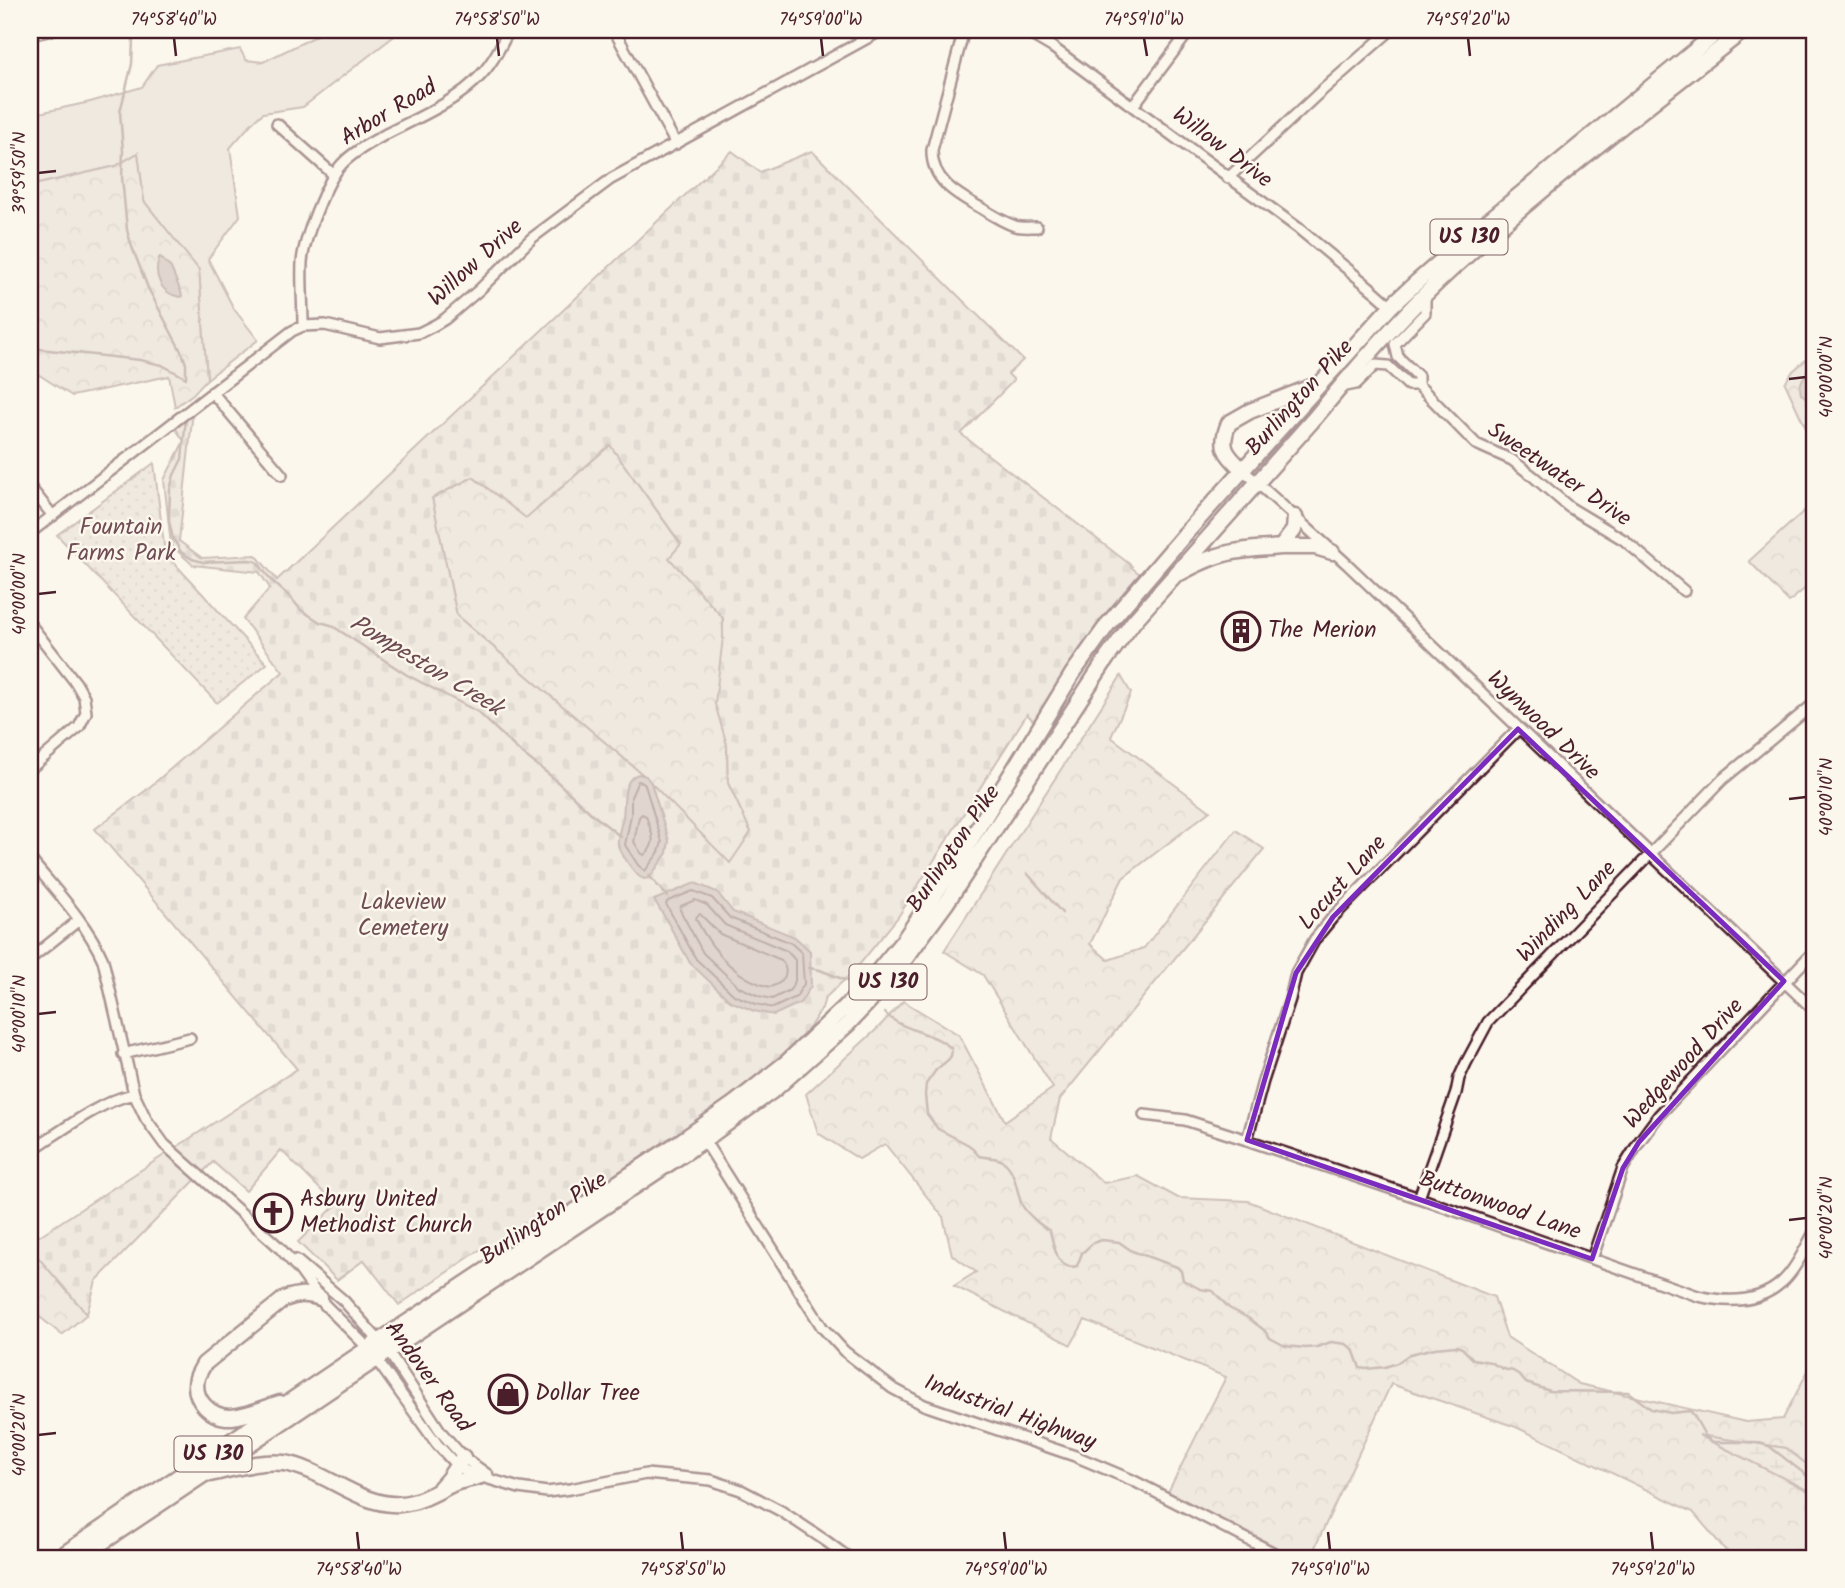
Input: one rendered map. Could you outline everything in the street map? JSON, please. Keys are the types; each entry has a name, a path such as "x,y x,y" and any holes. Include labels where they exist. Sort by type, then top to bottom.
{"highway":[{"name":"Burlington Pike","path":"79,1558 201,1476 500,1262 735,1103 787,1062 860,993 904,941 959,859 1068,681 1102,632 1321,383 1391,306 1477,230 1720,30"},
{"name":"Burlington Pike","path":"58,1558 295,1399 377,1350 704,1140 775,1089 847,1025 891,978 947,902 1134,621 1340,387 1453,267 1636,115 1744,30"},
{"path":"1243,470 1224,450 1224,436 1229,423 1250,411 1321,383"},
{"path":"1281,547 1294,530 1295,517"},
{"path":"1173,577 1206,560 1239,551 1315,547 1332,552"},
{"path":"295,1399 244,1415 228,1417 213,1413 204,1406 197,1395 197,1378 204,1363 284,1300 298,1294 320,1298"},
{"path":"434,1494 460,1461"},
{"path":"201,1476 254,1464 285,1463 385,1504 402,1504 434,1494 457,1482 488,1478"}],"street":[{"path":"30,35 52,30"},
{"name":"Arbor Road","path":"303,326 302,260 324,194 342,163 359,149 453,98 473,83 497,54 509,30"},
{"path":"614,30 676,144"},
{"name":"Willow Drive","path":"303,326 325,325 380,338 419,333 435,325 479,290 532,238 611,179 882,30"},
{"path":"964,30 932,150 931,157 936,173 950,190 1004,222 1018,227 1037,227"},
{"name":"Willow Drive","path":"1023,30 1052,47 1298,228 1391,306"},
{"path":"1133,106 1190,30"},
{"path":"1228,178 1391,30"},
{"path":"277,124 334,175"},
{"name":"Sweetwater Drive","path":"1425,295 1425,313 1395,344 1398,357 1418,376 1418,385 1476,444 1511,460 1569,507 1624,540 1684,591"},
{"path":"30,533 292,331 303,326"},
{"name":"Sweetwater Drive","path":"1340,387 1356,384 1375,365 1388,366 1408,385 1418,385"},
{"path":"212,392 282,475"},
{"name":"Wynwood Drive","path":"1243,470 1347,564 1815,1011"},
{"path":"30,487 53,516"},
{"path":"30,624 76,683 84,697 86,713 79,727 30,769"},
{"name":"Winding Lane","path":"1419,1198 1459,1078 1488,1022 1723,779 1815,703"},
{"name":"Locust Lane","path":"1247,1140 1296,973 1315,939 1333,917 1518,729"},
{"name":"Andover Road","path":"30,859 96,944 112,994 123,1054 134,1094 146,1119 164,1144 343,1300 437,1444 488,1478"},
{"path":"30,959 79,920"},
{"name":"Wedgewood Drive","path":"1592,1259 1623,1168 1639,1142 1659,1115 1815,950"},
{"path":"123,1054 190,1038"},
{"path":"30,1151 99,1108 134,1094"},
{"name":"Buttonwood Lane","path":"1144,1115 1185,1120 1247,1140 1698,1296 1720,1301 1740,1301 1767,1293 1783,1282 1815,1231"},
{"name":"Industrial Highway","path":"704,1140 822,1327 844,1351 892,1388 924,1405 1075,1456 1132,1480 1284,1558"},
{"name":"Andover Road","path":"279,1247 320,1298 377,1350 441,1432 460,1461 472,1474 488,1478"},
{"path":"488,1478 519,1488 547,1492 646,1474 711,1479 741,1490 781,1511 849,1558"}],"highlighted area":[{"path":"1518,729 1784,981 1639,1142 1623,1168 1592,1259 1247,1140 1296,973 1333,917"}],"green space":[{"path":"325,30 402,30 303,107 263,113 230,148 240,216 208,259 234,309 258,340 207,379 199,271 144,201 138,153 116,166 30,186 30,115 142,87 157,65 240,49 246,60 263,62"},
{"name":"Lakeview Cemetery","path":"732,151 760,172 812,151 1023,360 1008,374 1014,380 961,434 1146,579 1040,728 1027,714 898,917 855,970 825,998 822,1008 787,1062 500,1262 484,1247 399,1305 364,1260 337,1280 298,1242 336,1205 281,1150 246,1191 213,1162 96,1281 87,1314 30,1248 30,1242 297,1069 95,829 145,791 283,672 243,619 270,588 259,572 193,565 171,545 164,480 184,441 173,425 193,411 179,541 202,558 256,555 277,580","holes":["610,445 681,544 669,558 723,618 715,704 727,745 728,783 751,832 730,863 642,774 457,616 432,498 473,477 526,518"]},
{"path":"138,153 144,201 199,270 207,379 175,407 169,376 72,396 30,369 30,186 116,166"},
{"path":"1815,352 1815,448 1785,383 1793,371"},
{"path":"610,445 722,602 728,783 756,842 737,871 642,774 457,616 432,498 473,477 527,518"},
{"name":"Fountain Farms Park","path":"154,463 165,553 267,664 217,703 57,535"},
{"path":"1815,501 1815,580 1789,602 1749,561"},
{"path":"1121,676 1131,693 1111,737 1210,811 1123,878 1090,944 1108,960 1144,948 1236,830 1264,849 1060,1099 1051,1138 1104,1183 1138,1176 1178,1198 1248,1201 1494,1297 1507,1337 1579,1384 1746,1422 1783,1419 1815,1361 1815,1471 1786,1448 1701,1436 1815,1494 1815,1558 1732,1558 1693,1512 1516,1427 1391,1384 1310,1558 1291,1558 1167,1494 1226,1377 1085,1320 1071,1345 954,1286 976,1272 952,1255 943,1217 885,1144 859,1159 818,1133 806,1094 878,1028 903,1001 959,1035 1005,1121 1053,1088 983,975 944,951"},
{"path":"30,1248 87,1314 62,1335 30,1309"},
{"path":"1699,1435 1786,1448 1815,1471 1815,1494"}],"water":[{"path":"160,257 171,268 182,296 173,295 160,283 157,265"},
{"path":"1813,368 1815,410 1800,390 1802,379"},
{"path":"633,776 646,776 651,783 669,841 667,853 650,877 645,879 634,871 618,845 627,786"},
{"path":"695,883 717,892 733,912 795,937 810,951 811,986 800,1003 774,1015 754,1011 730,1001 690,963 654,900"}],"waterway":[{"name":"Pompeston Creek","path":"136,30 132,64 120,112 127,230 148,288 183,355 186,378"},
{"path":"30,348 140,360 162,365 186,378"},
{"name":"Pompeston Creek","path":"186,417 182,459 170,489 169,521 173,539 181,552 203,562 255,561 301,610 320,622 331,625 407,675 478,712 519,751 621,837"},
{"path":"1027,873 1062,913"},
{"name":"Pompeston Creek","path":"649,876 668,897"},
{"name":"Pompeston Creek","path":"809,968 852,983"},
{"name":"Pompeston Creek","path":"885,1013 900,1024 936,1038 952,1049 951,1056 926,1084 927,1114 938,1129 969,1145 979,1156 1001,1160 1010,1168 1022,1205 1050,1231 1055,1250 1065,1265 1077,1266 1082,1253 1093,1243 1102,1240 1119,1242 1132,1251 1177,1267 1183,1280 1200,1289 1213,1291 1229,1308 1248,1318 1270,1338 1285,1346 1305,1348 1331,1342 1346,1344 1353,1349 1360,1368 1366,1369 1397,1363 1410,1354 1456,1346 1473,1359 1513,1371 1526,1383 1550,1391 1628,1392 1651,1409 1671,1413 1690,1411 1706,1437 1713,1442 1756,1442 1769,1446 1815,1482"}],"place":[{"name":"The Merion","path":"1241,631"},
{"name":"Asbury United Methodist Church","path":"273,1213"},
{"name":"Dollar Tree","path":"508,1394"}]}
